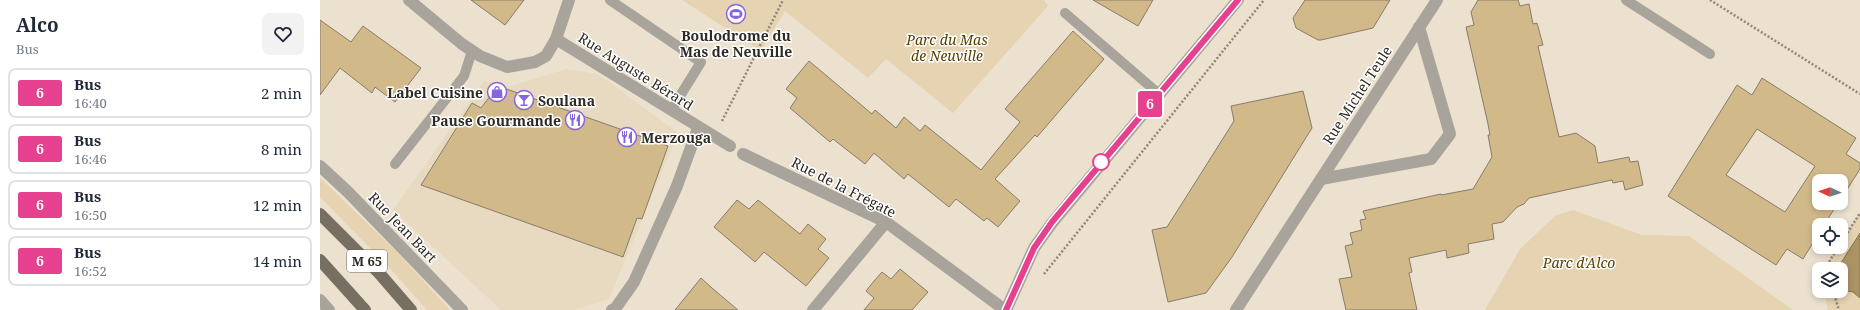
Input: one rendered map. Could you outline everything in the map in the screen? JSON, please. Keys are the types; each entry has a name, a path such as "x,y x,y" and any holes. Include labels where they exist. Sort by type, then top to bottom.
{"main road":[{"name":"M 65","path":"320,214 379,273 411,310"},
{"name":"M 65","path":"320,260 365,310"}],"street":[{"path":"409,0 472,51 480,56 507,66 535,62 546,56 556,40 569,0"},
{"path":"1006,310 1034,248 1052,222 1238,0"},
{"name":"Rue Michel Teule","path":"1236,310 1437,0"},
{"path":"1320,179 1431,159 1450,134 1419,28"},
{"name":"Rue Auguste Bérard","path":"556,40 672,109 714,138 730,146"},
{"name":"Rue Auguste Bérard","path":"612,310 615,309 634,282 677,186 698,128"},
{"name":"Rue de la Frégate","path":"743,154 886,222 1006,310"},
{"name":"Rue Jean Bart","path":"320,166 348,192 462,310"},
{"path":"813,310 886,222"},
{"path":"320,300 329,310"}],"lane":[{"path":"610,0 700,62 672,109"},
{"path":"1626,0 1710,54"},
{"path":"1065,13 1159,94"},
{"path":"395,164 464,76 472,51"}],"path":[{"path":"714,138 783,0"},
{"path":"1041,278 1264,0"},
{"path":"1710,0 1860,94"},
{"path":"1848,232 1860,212"},
{"path":"1835,298 1839,310"}],"shaded area":[{"path":"566,69 598,74 678,133 609,299 574,310 501,310 393,210 484,81 511,86"},
{"path":"1860,233 1860,298 1853,292 1848,291 1848,262 1841,262"}],"green space":[{"name":"Parc du Mas de Neuville","path":"682,0 1044,0 1048,6 953,113 886,59 868,78 785,11 761,51"},
{"path":"320,178 397,252 450,310 427,310 388,266 320,197"},
{"name":"Parc d'Alco","path":"1573,210 1642,235 1689,236 1793,310 1485,310 1520,249 1555,216"},
{"path":"1860,213 1860,310 1828,310 1825,298 1848,298 1848,262 1828,262 1834,254 1848,254 1848,232"}],"building":[{"path":"471,0 524,0 505,25"},
{"path":"1093,0 1153,0 1138,26"},
{"path":"1305,0 1390,0 1373,28 1318,40 1296,28 1293,18"},
{"path":"1478,0 1518,0 1520,6 1529,4 1533,24 1537,23 1543,45 1538,46 1559,137 1576,133 1595,146 1598,163 1629,157 1630,162 1638,161 1643,185 1625,190 1623,181 1613,183 1612,180 1529,198 1524,204 1517,207 1503,222 1492,224 1494,239 1468,244 1469,253 1447,258 1446,250 1409,258 1412,272 1409,273 1417,310 1346,310 1339,279 1352,277 1345,246 1353,244 1350,233 1362,230 1360,220 1366,219 1363,211 1441,194 1473,189 1492,157 1488,135 1490,135 1488,124 1466,27 1474,25 1471,12"},
{"path":"320,20 351,42 363,26 421,68 395,102 375,87 372,93 340,68 320,95"},
{"path":"1073,31 1104,59 1037,137 1035,135 995,179 1020,201 998,227 987,218 984,221 956,199 949,207 908,174 904,179 874,153 865,164 833,139 830,142 790,108 797,98 786,89 809,61 872,114 875,110 896,128 904,117 920,131 925,125 981,170 1020,122 1005,109"},
{"path":"1762,78 1856,138 1846,154 1860,163 1860,169 1848,188 1848,174 1812,174 1812,210 1834,210 1828,218 1812,218 1812,244 1803,259 1787,249 1776,265 1668,196 1737,85 1752,95","holes":["1757,129 1815,166 1785,212 1726,175"]},
{"path":"498,86 668,146 642,219 637,218 623,257 421,185 472,103 481,108"},
{"path":"1303,91 1312,128 1232,257 1206,293 1168,302 1152,230 1167,227 1234,121 1231,106"},
{"path":"737,200 749,209 758,200 800,234 808,224 826,239 818,249 829,258 806,286 764,252 755,262 714,227"},
{"path":"900,269 928,292 912,310 864,310 874,298 866,291 874,281 882,272 891,279"},
{"path":"701,278 712,288 738,310 675,310"}],"bus line":[{"name":"6","path":"1006,310 1034,248 1052,222 1238,0"}],"place":[{"name":"Boulodrome du Mas de Neuville","path":"736,14"},
{"name":"Label Cuisine","path":"497,92"},
{"name":"Soulana","path":"524,100"},
{"name":"Pause Gourmande","path":"575,120"},
{"name":"Merzouga","path":"627,137"}]}
